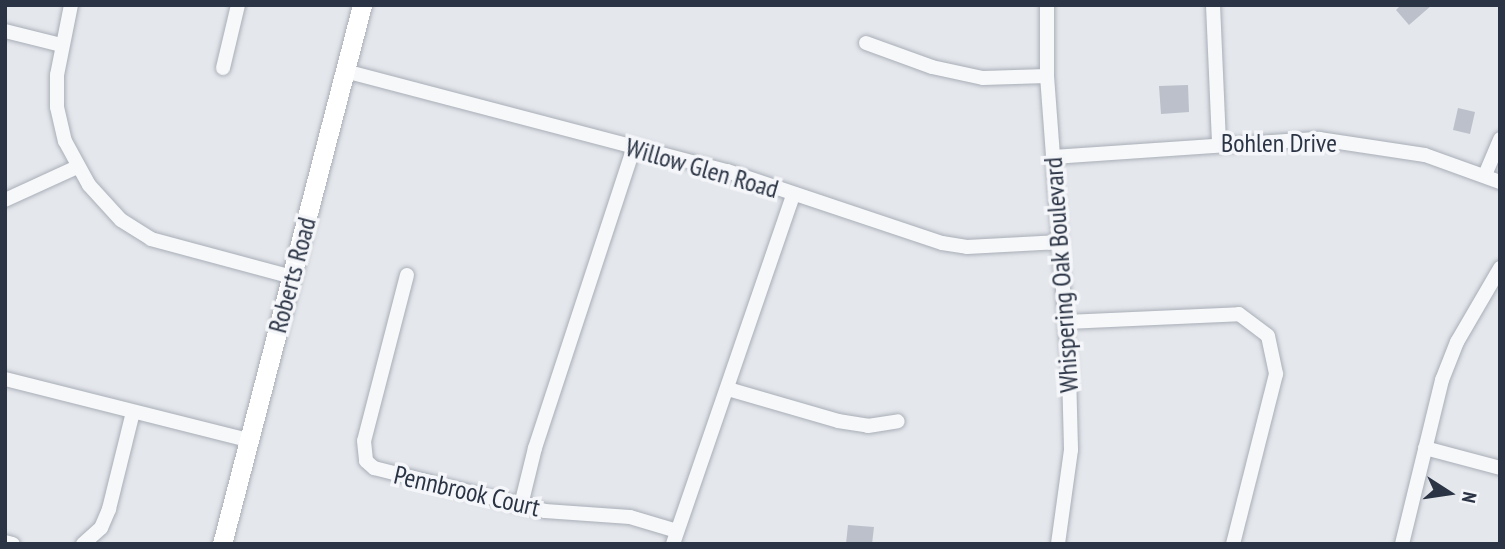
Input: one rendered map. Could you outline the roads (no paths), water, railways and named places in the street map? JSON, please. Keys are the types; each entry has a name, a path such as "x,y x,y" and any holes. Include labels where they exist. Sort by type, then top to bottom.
{"main road":[{"name":"Roberts Road","path":"224,541 362,5"}],"street":[{"path":"71,5 61,45 57,107 77,167 121,220 150,239 292,277"},
{"path":"223,68 238,5"},
{"name":"Whispering Oak Boulevard","path":"1047,5 1047,76 1066,322 1070,450 1058,544"},
{"path":"1213,5 1219,143"},
{"path":"5,31 61,45"},
{"path":"866,43 932,67 983,78 1047,76"},
{"name":"Willow Glen Road","path":"345,71 727,172 942,243 967,247 1060,242"},
{"name":"Bohlen Drive","path":"1053,157 1219,143 1319,139 1376,145 1425,155 1500,182"},
{"path":"1485,175 1500,139"},
{"path":"521,505 535,448 634,147"},
{"path":"5,200 77,167"},
{"path":"675,537 793,195"},
{"path":"1402,544 1425,449 1457,342 1500,268"},
{"name":"Pennbrook Court","path":"407,275 363,440 366,461 384,472 521,505 578,516 630,517 675,537"},
{"path":"1066,322 1239,314 1251,319 1268,336 1276,374 1233,544"},
{"path":"5,379 248,440"},
{"path":"728,389 838,421 868,426 898,421"},
{"path":"84,543 101,528 109,509 133,411"},
{"path":"1425,449 1500,468"},
{"path":"5,542 13,544"}]}
